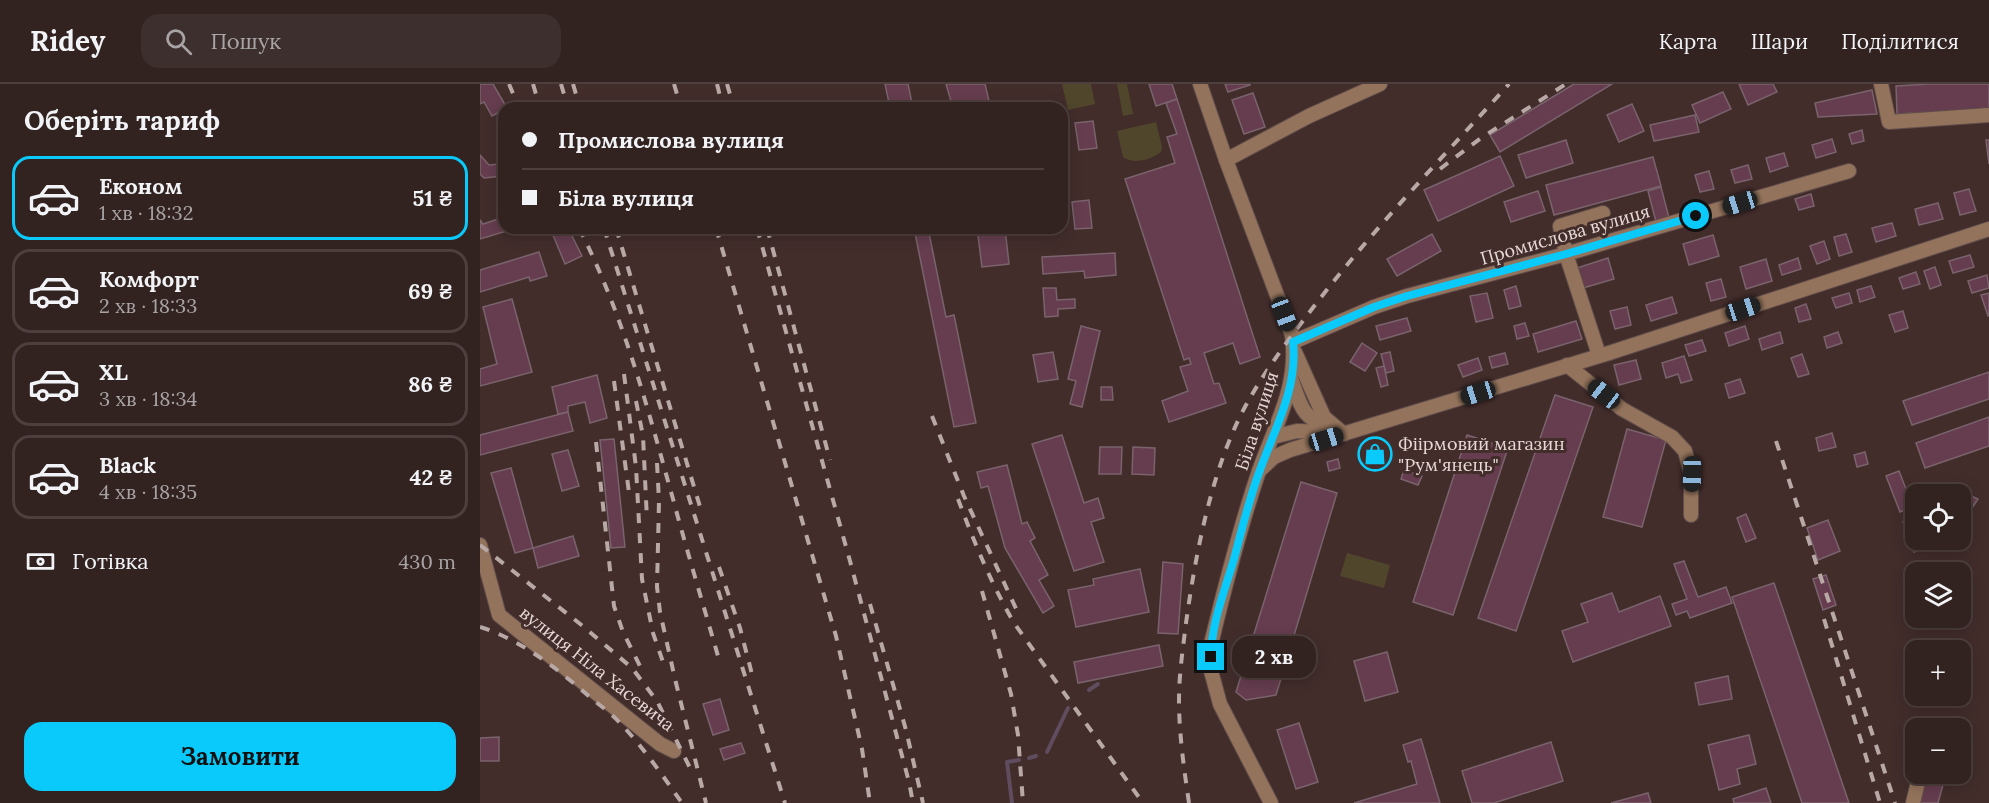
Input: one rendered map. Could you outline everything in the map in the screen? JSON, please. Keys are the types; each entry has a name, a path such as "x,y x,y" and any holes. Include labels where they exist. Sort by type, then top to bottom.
{"street":[{"name":"Біла вулиця","path":"1200,84 1294,346 1292,381 1259,471 1211,644 1211,670 1220,704 1270,803"},
{"path":"1226,160 1309,116 1380,84"},
{"path":"1881,84 1889,122 1989,115"},
{"name":"Промислова вулиця","path":"1294,346 1374,307 1566,254 1849,171"},
{"path":"1599,356 1566,254 1560,226 1603,213"},
{"path":"1259,471 1274,457 1290,450 1599,356 1989,229"},
{"path":"1294,346 1324,417 1344,434"},
{"path":"1567,366 1622,409 1672,437 1685,451 1692,474 1691,515"},
{"path":"1292,381 1302,410 1315,422 1344,434"},
{"path":"1273,437 1297,431 1344,434"},
{"name":"вулиця Ніла Хасевича","path":"480,545 499,615 608,700 660,744 674,751"},
{"path":"1913,803 1918,784"}],"shaded area":[{"path":"1062,84 1091,84 1095,104 1068,110"},
{"path":"1117,84 1127,84 1133,114 1123,116"},
{"path":"1156,122 1162,147 1161,152 1142,161 1132,161 1123,157 1117,131"},
{"path":"1347,553 1390,565 1384,588 1340,576"}],"building":[{"path":"480,84 493,84 504,102 498,102 498,113 492,116 484,102 480,104"},
{"path":"885,84 908,84 912,102 889,102"},
{"path":"946,84 985,84 989,102 951,102"},
{"path":"1149,84 1172,84 1177,99 1156,106"},
{"path":"1225,84 1250,84 1250,85 1228,92"},
{"path":"1574,84 1612,84 1500,152 1490,135"},
{"path":"1739,84 1773,84 1777,92 1748,105"},
{"path":"1989,84 1989,109 1897,114 1896,86"},
{"path":"1872,90 1877,114 1818,117 1815,103"},
{"path":"1723,92 1731,109 1700,123 1692,105"},
{"path":"1253,93 1265,127 1244,134 1232,100"},
{"path":"1177,99 1260,357 1240,364 1233,343 1204,353 1214,384 1219,383 1226,403 1169,422 1162,401 1188,391 1180,367 1191,364 1189,358 1184,360 1125,179 1175,163 1167,137 1177,134 1166,103"},
{"path":"1632,104 1644,131 1619,142 1607,115"},
{"path":"1695,115 1699,132 1654,141 1650,125"},
{"path":"1093,121 1097,148 1079,150 1075,123"},
{"path":"1862,130 1864,141 1852,144 1849,134"},
{"path":"1832,139 1836,152 1816,158 1812,145"},
{"path":"1566,140 1573,163 1526,178 1518,155"},
{"path":"1986,140 1989,140 1989,164"},
{"path":"1784,153 1788,166 1770,172 1766,158"},
{"path":"480,155 489,165 498,164 498,177 484,178 480,174"},
{"path":"1500,156 1514,186 1438,221 1424,190"},
{"path":"1653,157 1661,186 1554,215 1546,185"},
{"path":"1748,165 1752,179 1735,183 1731,170"},
{"path":"1709,171 1714,189 1700,192 1695,175"},
{"path":"1661,187 1669,218 1656,222 1648,191"},
{"path":"1969,189 1976,211 1960,215 1954,193"},
{"path":"1538,191 1545,211 1511,222 1504,202"},
{"path":"1811,194 1814,206 1799,210 1795,199"},
{"path":"1089,200 1092,228 1075,229 1072,202"},
{"path":"1938,203 1943,219 1919,225 1915,209"},
{"path":"498,219 498,234 480,239 480,220 483,224"},
{"path":"1892,223 1896,236 1876,242 1872,228"},
{"path":"552,234 571,234 582,256 565,264"},
{"path":"915,234 929,234 946,317 954,315 976,423 954,427"},
{"path":"978,234 1006,234 1009,264 982,267"},
{"path":"1432,234 1441,251 1397,276 1387,259"},
{"path":"1846,234 1852,252 1839,256 1834,237"},
{"path":"1713,235 1719,256 1689,265 1683,244"},
{"path":"1824,241 1830,259 1817,264 1810,246"},
{"path":"539,252 547,276 530,281 529,277 480,292 480,270"},
{"path":"1115,253 1116,275 1085,278 1084,271 1043,274 1042,257"},
{"path":"1970,255 1974,267 1953,273 1949,261"},
{"path":"1608,258 1614,279 1583,288 1577,268"},
{"path":"1798,258 1801,269 1782,275 1779,265"},
{"path":"1766,259 1772,281 1746,289 1740,267"},
{"path":"1935,267 1941,285 1930,289 1924,271"},
{"path":"1916,272 1920,284 1903,289 1899,278"},
{"path":"1987,275 1989,288 1972,293 1968,281"},
{"path":"1721,279 1726,297 1711,301 1706,283"},
{"path":"1516,286 1521,306 1509,309 1504,290"},
{"path":"1871,286 1875,297 1860,302 1857,290"},
{"path":"1043,288 1056,288 1057,300 1075,299 1075,308 1058,309 1058,316 1045,317"},
{"path":"1487,293 1493,318 1476,322 1470,296"},
{"path":"1849,293 1852,303 1836,308 1832,298"},
{"path":"1989,293 1989,316 1988,316 1981,295"},
{"path":"1672,297 1677,313 1651,321 1646,305"},
{"path":"512,299 532,372 480,386 480,369 497,364 483,307"},
{"path":"1806,304 1811,319 1799,322 1795,308"},
{"path":"1627,307 1631,325 1615,329 1610,311"},
{"path":"1903,311 1908,328 1895,332 1889,315"},
{"path":"1407,318 1411,331 1380,340 1376,326"},
{"path":"1576,321 1582,339 1538,352 1533,334"},
{"path":"1525,323 1529,336 1517,339 1514,326"},
{"path":"1081,326 1100,331 1082,407 1070,404 1076,381 1068,379"},
{"path":"1745,326 1749,339 1729,346 1725,333"},
{"path":"1780,332 1783,343 1762,350 1759,339"},
{"path":"1838,332 1842,343 1827,348 1824,337"},
{"path":"1702,340 1706,351 1689,356 1685,345"},
{"path":"1362,343 1377,353 1365,371 1350,362"},
{"path":"1053,352 1058,379 1038,382 1033,355"},
{"path":"1390,352 1394,371 1386,373 1381,354"},
{"path":"1505,353 1508,364 1492,368 1489,357"},
{"path":"1802,354 1809,374 1798,377 1791,358"},
{"path":"1684,356 1692,380 1681,383 1678,374 1666,378 1662,363"},
{"path":"1478,358 1482,370 1463,377 1458,365"},
{"path":"1636,360 1641,379 1619,385 1614,365"},
{"path":"1384,366 1388,385 1381,387 1376,368"},
{"path":"1989,372 1989,399 1912,425 1903,401"},
{"path":"597,375 607,418 590,423 585,402 568,406 568,412 558,414 552,387"},
{"path":"1740,379 1745,393 1729,398 1725,384"},
{"path":"1101,387 1112,387 1113,400 1101,400"},
{"path":"1555,395 1593,407 1516,631 1478,618"},
{"path":"568,412 573,431 480,455 480,435"},
{"path":"1989,417 1989,446 1925,468 1916,443"},
{"path":"1627,429 1666,440 1642,527 1603,517"},
{"path":"1832,433 1836,447 1819,451 1816,438"},
{"path":"1062,435 1084,503 1098,498 1104,518 1091,522 1104,562 1074,571 1032,444"},
{"path":"1467,435 1508,448 1453,615 1413,602"},
{"path":"614,439 625,547 611,548 600,440"},
{"name":"Фіірмовий магазин \"Рум'янець\"","path":"1386,445 1389,455 1364,463 1361,452"},
{"path":"1100,447 1122,447 1121,474 1099,474"},
{"path":"1133,447 1155,448 1154,475 1132,474"},
{"path":"568,450 579,486 562,491 552,454"},
{"path":"1865,452 1868,464 1857,467 1854,455"},
{"path":"1338,459 1340,468 1329,471 1327,462"},
{"path":"1007,465 1022,524 1027,522 1035,538 1030,541 1048,575 1039,580 1054,606 1043,613 1005,548 988,486 981,488 977,472"},
{"path":"511,468 533,548 515,553 491,473"},
{"path":"1404,470 1422,476 1418,485 1401,479"},
{"path":"1899,471 1905,486 1905,510 1900,512 1886,476"},
{"path":"1301,482 1337,493 1276,695 1246,700 1236,692"},
{"path":"1971,496 1978,499 1971,508"},
{"path":"1746,514 1756,538 1746,542 1737,518"},
{"path":"1828,520 1840,551 1818,560 1807,528"},
{"path":"573,536 579,556 538,568 533,548"},
{"path":"1684,561 1698,597 1726,587 1732,603 1690,618 1687,611 1676,615 1672,604 1687,599 1674,564"},
{"path":"1163,562 1183,564 1178,634 1158,633"},
{"path":"1140,569 1149,612 1076,627 1068,590 1094,585 1093,579"},
{"path":"1826,575 1836,605 1823,610 1813,579"},
{"path":"1774,583 1849,803 1802,803 1732,597"},
{"path":"1612,593 1619,612 1660,596 1671,626 1573,662 1562,631 1588,622 1581,604"},
{"path":"1159,645 1163,666 1078,683 1074,662"},
{"path":"1387,652 1398,692 1365,701 1354,661"},
{"path":"1728,676 1732,699 1699,705 1695,683"},
{"path":"720,699 729,730 713,735 703,704"},
{"path":"1299,723 1318,782 1296,789 1277,730"},
{"path":"1749,735 1756,764 1737,769 1740,784 1719,790 1708,745"},
{"path":"499,737 499,761 480,761 480,738"},
{"path":"1421,739 1440,803 1354,803 1417,784 1411,761 1408,762 1403,745"},
{"path":"1551,742 1563,781 1494,803 1472,803 1462,771"},
{"path":"741,743 745,753 724,760 720,749"},
{"path":"1922,784 1943,784 1938,803 1917,803"},
{"path":"1766,788 1771,803 1734,803 1733,799"},
{"path":"1648,793 1651,803 1611,803"}],"waterway":[{"path":"1089,690 1098,684"},
{"path":"1047,752 1068,708"},
{"path":"1029,758 1036,756"},
{"path":"1012,803 1007,762 1019,760"}],"railway":[{"path":"509,84 516,102"},
{"path":"533,84 538,102"},
{"path":"561,84 566,102"},
{"path":"573,84 578,102"},
{"path":"674,84 679,102"},
{"path":"717,84 722,102"},
{"path":"727,84 732,102"},
{"path":"1189,803 1179,700 1186,623 1208,507 1216,478 1237,423 1273,362 1338,276 1509,84"},
{"path":"1440,169 1481,138 1566,84"},
{"path":"582,234 609,294 633,361 718,656"},
{"path":"606,234 785,803"},
{"path":"618,234 701,510"},
{"path":"718,234 836,636 862,749 870,803"},
{"path":"759,234 850,561 913,803"},
{"path":"769,234 830,460"},
{"path":"624,374 636,467 642,579 653,633 663,662"},
{"path":"614,381 630,500"},
{"path":"636,401 643,436 647,520"},
{"path":"932,416 964,496 1018,613"},
{"path":"1776,441 1895,803"},
{"path":"596,442 614,606 623,632 644,674"},
{"path":"657,463 659,501 657,587 660,612 706,803"},
{"path":"958,499 983,562 1014,623 1143,803"},
{"path":"480,545 632,668 657,701 693,774"},
{"path":"719,567 740,628 753,678"},
{"path":"982,591 1011,694 1018,735 1023,803"},
{"path":"870,604 906,730 923,803"},
{"path":"1824,619 1880,803"},
{"path":"480,627 511,640 539,657 610,713 645,752 682,803"}],"place":[{"name":"Фіірмовий магазин \"Рум'янець\"","path":"1375,454"}],"route":[{"path":"1211,657 1211,644 1220,608 1259,471 1292,381 1293,342 1374,307 1407,296 1566,254 1696,216"}]}
